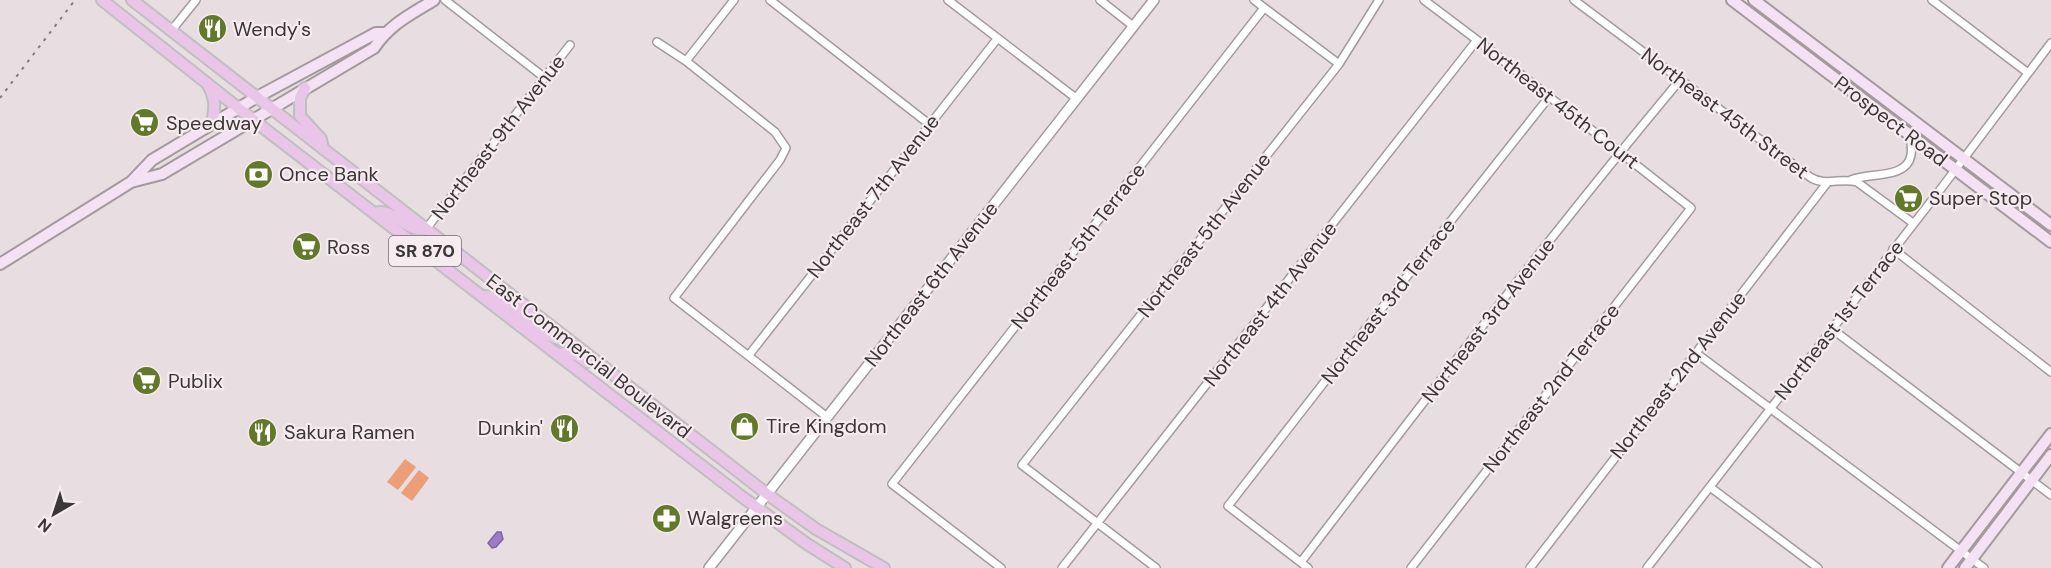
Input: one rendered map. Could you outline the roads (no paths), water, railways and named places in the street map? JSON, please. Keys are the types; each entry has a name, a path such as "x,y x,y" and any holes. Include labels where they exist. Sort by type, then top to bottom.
{"main road":[{"name":"East Commercial Boulevard","path":"102,0 252,119 756,507 846,568"},
{"name":"East Commercial Boulevard","path":"132,0 767,494 816,529 884,568"},
{"path":"131,182 162,174 374,48 384,33 434,0"},
{"name":"Prospect Road","path":"1732,0 2051,242"},
{"name":"Prospect Road","path":"1754,0 2051,225"},
{"path":"1760,21 1768,11"},
{"path":"0,264 131,182 152,160 257,97 376,33 384,33"},
{"path":"206,82 214,96 216,106 212,124"},
{"path":"304,88 300,98 300,116 321,139 323,149"},
{"path":"375,213 388,212 409,226 420,230 426,229"},
{"path":"411,240 417,239 433,243 470,271 479,274 482,272"},
{"path":"482,296 501,299 550,336 562,341 568,339"},
{"path":"557,354 568,352 576,355 630,395 647,401"},
{"path":"1948,568 2051,434"},
{"path":"1968,563 2051,454"}],"street":[{"path":"171,31 196,0"},
{"path":"445,0 545,78"},
{"path":"686,61 734,0"},
{"path":"770,0 929,124"},
{"path":"948,0 1077,99"},
{"path":"1100,0 1133,26"},
{"name":"Northeast 6th Avenue","path":"709,568 1154,0"},
{"path":"1254,0 1339,64"},
{"name":"Northeast 5th Avenue","path":"1098,523 1022,465 1339,64 1379,0"},
{"name":"Northeast 45th Court","path":"1424,0 1691,208"},
{"name":"Northeast 45th Street","path":"1574,0 1805,174 1818,182 1851,180"},
{"path":"1932,0 2028,73"},
{"name":"Northeast 5th Terrace","path":"1001,568 892,484 1264,8"},
{"name":"Northeast 7th Avenue","path":"749,355 997,39"},
{"name":"Northeast 4th Avenue","path":"1062,568 1477,40"},
{"path":"657,42 686,61 775,132 786,148 780,160 674,298 827,417"},
{"name":"Northeast 1st Terrace","path":"1649,567 1964,159 2051,42"},
{"name":"Northeast 9th Avenue","path":"426,229 570,45"},
{"name":"Northeast 3rd Avenue","path":"1301,562 1620,151 1680,80"},
{"name":"Northeast 3rd Terrace","path":"1301,562 1228,507 1549,97"},
{"path":"1851,180 1901,168 1910,156 1910,135"},
{"path":"1851,180 1860,184 1913,224"},
{"name":"Northeast 2nd Avenue","path":"1530,568 1827,183"},
{"name":"Northeast 2nd Terrace","path":"1411,568 1691,208"},
{"path":"1893,249 2051,372"},
{"path":"1832,329 2051,495"},
{"path":"1696,353 1961,551 1968,563 1984,568"},
{"path":"1710,487 1818,568"},
{"path":"1098,523 1156,568"},
{"path":"1301,562 1308,568"}],"railway":[{"path":"0,98 75,0"}],"place":[{"name":"Wendy's","path":"212,29"},
{"name":"Speedway","path":"145,123"},
{"name":"Once Bank","path":"258,174"},
{"name":"Super Stop","path":"1908,198"},
{"name":"Ross","path":"306,247"},
{"name":"Publix","path":"147,381"},
{"name":"Tire Kingdom","path":"745,426"},
{"name":"Dunkin'","path":"564,428"},
{"name":"Sakura Ramen","path":"263,432"},
{"name":"Walgreens","path":"666,518"}]}
